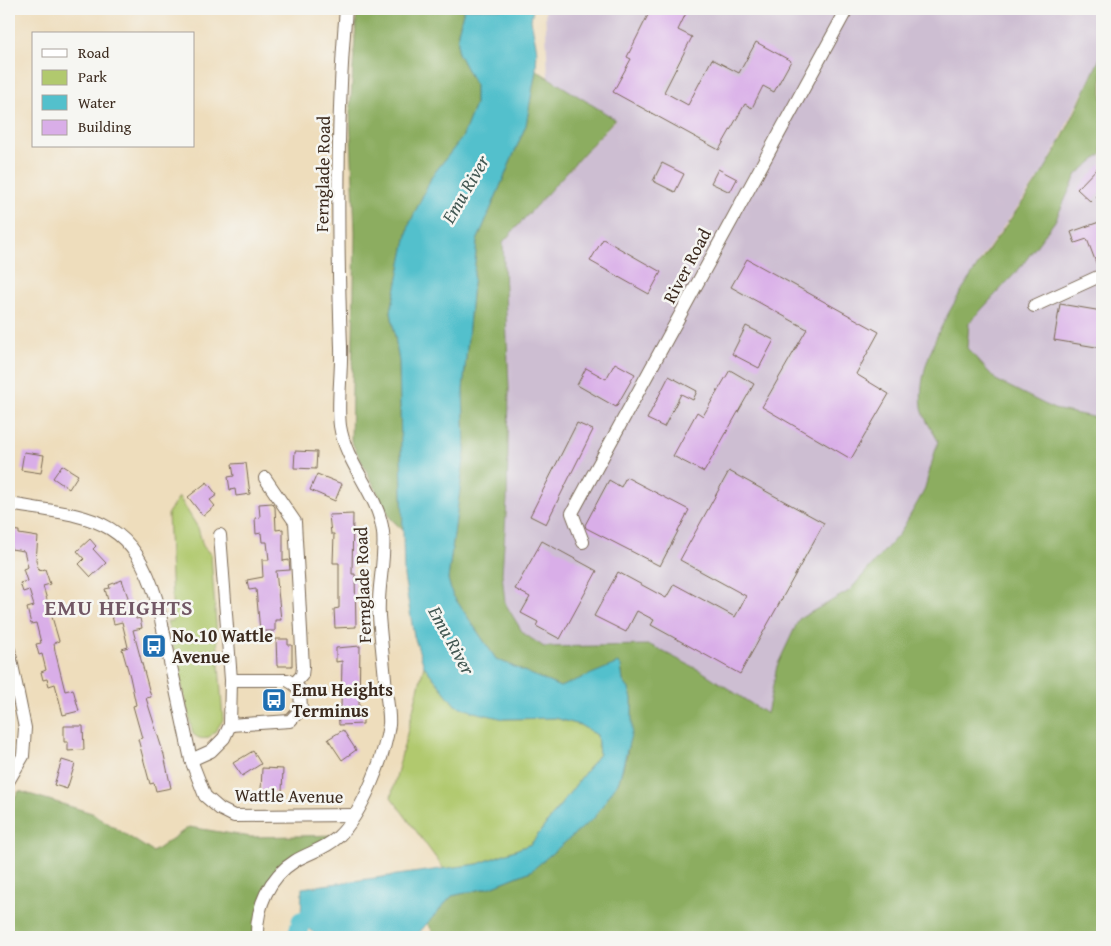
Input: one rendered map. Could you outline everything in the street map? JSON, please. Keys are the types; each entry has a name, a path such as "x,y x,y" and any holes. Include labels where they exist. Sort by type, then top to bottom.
{"street":[{"name":"Fernglade Road","path":"257,937 260,909 277,874 296,861 327,846 340,835 354,815 369,788 382,757 390,722 379,614 383,532 372,498 343,445 340,422 342,372 339,304 340,166 342,52 346,9"},
{"name":"River Road","path":"583,542 572,513 847,9"},
{"path":"1034,306 1102,275"},
{"path":"265,478 295,522 303,667 302,675 294,684"},
{"name":"Wattle Avenue","path":"9,504 94,520 116,532 135,550 149,576 157,602 191,760 205,796 220,809 234,816 354,815"},
{"path":"191,760 211,751 224,738 230,725 230,680 220,535"},
{"path":"9,650 25,728 23,756 9,780"},
{"path":"230,680 288,680 300,690 301,710 290,721 230,725"}],"shaded area":[{"path":"545,9 1102,9 1102,54 1046,167 982,257 935,339 922,408 938,441 924,491 900,533 849,591 799,619 777,666 767,715 703,672 650,645 544,647 523,633 505,603 502,573 507,500 509,389 503,242 615,120 548,77"},
{"path":"1102,154 1102,419 1054,409 996,380 967,348 969,323 1020,268 1055,221 1077,174"}],"green space":[{"path":"357,9 464,9 458,32 458,53 475,85 475,105 462,138 432,176 409,225 391,311 399,362 403,530 391,519 351,441 355,232 350,112"},
{"path":"1102,54 1102,154 1077,174 1055,221 1020,268 969,323 967,348 996,380 1054,409 1102,419 1102,937 437,937 427,923 452,896 491,887 531,871 619,781 627,754 632,717 632,699 629,689 623,681 621,666 560,687 496,659 452,594 448,579 465,452 463,390 477,241 526,125 536,70 615,119 503,242 509,389 507,500 502,573 505,603 523,633 544,647 650,645 703,672 767,714 777,666 799,619 849,591 900,533 924,491 938,441 926,420 922,407 923,378 932,348 947,315 967,282 1046,167 1069,125"},
{"path":"179,497 198,528 203,546 211,555 223,720 210,736 202,739 193,734 167,621 173,621 168,513"},
{"path":"424,666 455,705 504,719 555,718 580,725 597,735 599,754 531,844 478,864 444,869 391,797"},
{"path":"19,791 92,813 153,852 189,827 251,837 340,835 277,874 257,937 9,937 9,805"}],"water":[{"path":"464,9 533,9 531,20 537,50 536,70 526,125 477,241 463,390 465,452 448,579 452,594 496,659 560,687 618,663 621,666 623,681 629,689 632,699 632,731 619,781 594,818 531,871 491,887 452,896 416,936 318,937 301,921 302,888 478,864 531,844 599,754 597,735 580,725 555,718 504,719 474,712 455,705 424,666 414,636 404,576 399,362 391,311 409,225 432,176 462,138 475,105 475,85 458,53 458,32"}],"building":[{"path":"651,9 688,9 678,30 692,37 664,92 688,105 712,59 739,73 756,42 791,61 774,92 763,86 752,108 745,104 719,150 613,92 631,59 627,57"},
{"path":"662,163 684,174 675,192 653,181"},
{"path":"1102,163 1102,191 1091,202 1077,189"},
{"path":"718,169 737,179 730,192 711,183"},
{"path":"1102,221 1102,267 1098,268 1087,239 1075,243 1071,232"},
{"path":"603,239 661,272 649,294 590,261"},
{"path":"747,259 879,332 856,374 889,394 851,459 762,407 807,329 731,287"},
{"path":"1060,304 1102,311 1102,348 1054,340"},
{"path":"746,326 774,340 759,368 732,354"},
{"path":"615,363 635,374 616,407 577,385 586,368 606,379"},
{"path":"730,370 754,384 704,472 673,456 697,412 703,416"},
{"path":"669,376 697,391 693,400 681,394 664,427 647,419"},
{"path":"577,423 593,430 546,524 530,516"},
{"path":"295,451 317,452 316,469 294,468"},
{"path":"24,452 44,455 41,473 21,470"},
{"path":"246,463 250,494 236,496 235,489 230,490 228,477 234,476 232,464"},
{"path":"62,465 78,475 69,489 53,478"},
{"path":"729,471 824,523 740,674 651,625 654,620 637,611 626,632 594,616 618,572 666,598 674,584 735,617 746,596 680,560"},
{"path":"317,474 342,484 335,501 310,490"},
{"path":"626,477 689,510 660,566 586,528 585,525 609,480 621,487"},
{"path":"207,482 217,495 210,500 215,506 203,516 188,497"},
{"path":"272,503 275,507 276,530 283,529 283,561 289,560 290,570 276,571 281,620 275,620 275,631 260,631 256,589 249,590 247,580 263,577 262,560 269,560 267,542 262,542 261,533 256,534 255,518 260,517 259,504"},
{"path":"353,514 352,574 355,574 356,627 335,628 334,609 339,608 339,563 333,563 334,534 331,534 329,515"},
{"path":"9,530 19,531 19,534 38,537 36,560 39,571 45,569 50,584 43,586 59,641 54,643 55,651 65,691 73,689 79,711 63,715 55,684 49,686 47,679 43,680 41,672 46,670 42,654 39,655 36,644 41,643 36,623 31,624 27,608 34,606 29,590 23,592 20,583 27,581 23,569 28,567 24,551 11,549"},
{"path":"90,539 96,546 93,549 106,563 91,577 79,564 84,559 77,551"},
{"path":"542,541 597,571 560,639 536,626 538,622 521,613 530,597 515,589"},
{"path":"122,580 131,606 133,606 136,619 140,618 142,628 133,630 151,697 146,698 164,755 171,788 156,791 154,783 150,784 138,739 142,738 133,706 136,705 122,649 128,647 122,622 114,624 105,589 110,588 109,585"},
{"path":"276,639 288,639 288,645 292,645 292,666 277,666"},
{"path":"360,646 359,707 363,707 363,724 339,725 338,707 341,707 342,661 336,662 336,648"},
{"path":"64,726 83,726 84,750 68,751 68,742 64,742"},
{"path":"343,730 356,750 342,760 328,739"},
{"path":"253,751 261,764 242,776 233,763"},
{"path":"62,760 75,764 67,789 54,785"},
{"path":"262,768 283,769 282,792 261,791"}],"waterway":[{"name":"Emu River","path":"297,937 301,921 325,915"}],"place":[{"name":"No.10 Wattle Avenue","path":"154,646"},
{"name":"Emu Heights Terminus","path":"274,700"}],"district":[{"name":"EMU HEIGHTS","path":"119,607"}]}
